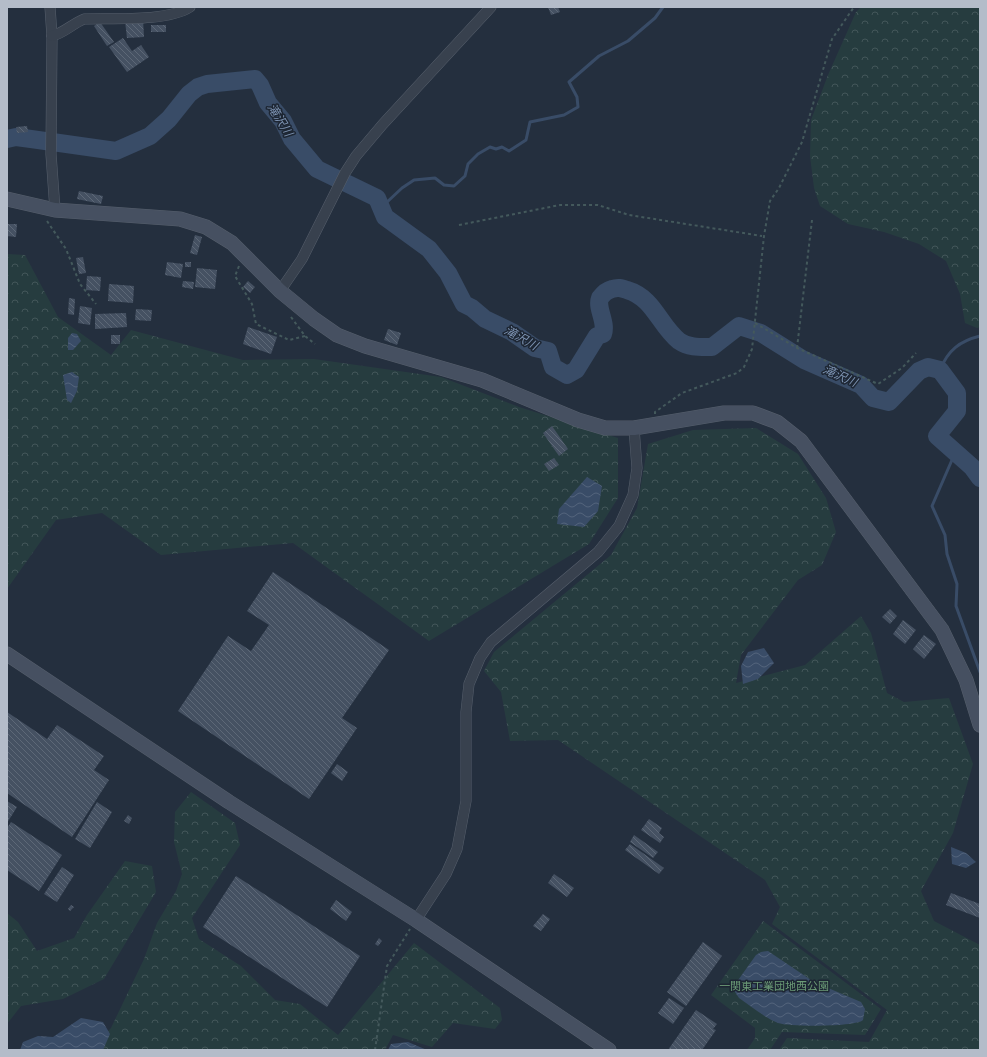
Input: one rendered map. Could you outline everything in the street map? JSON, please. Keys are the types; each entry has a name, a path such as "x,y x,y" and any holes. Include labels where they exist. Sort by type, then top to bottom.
{"street":[{"path":"50,7 52,36 51,154 55,210"},
{"path":"52,36 60,34 73,23 84,19 166,16 182,12 190,7"},
{"path":"280,291 302,259 345,173 356,156 383,124 491,7"},
{"path":"7,199 55,210 180,219 206,227 232,243 280,291 314,319 337,335 365,346 482,380 578,420 606,428 634,428 724,413 753,413 777,422 801,441 942,630 966,680 980,725"},
{"path":"416,920 446,874 457,849 466,801 466,712 468,684 480,658 491,642 598,552 619,526 633,495 637,468 634,428"},
{"path":"7,654 229,802 416,920 609,1050"}],"path":[{"path":"654,425 655,412 682,393 737,373 744,366 752,349 756,323 764,236 770,201 779,188 802,142 832,39 854,7"},
{"path":"459,225 560,205 598,205 629,215 762,236"},
{"path":"37,207 66,249 80,284 96,304"},
{"path":"797,348 812,220"},
{"path":"243,254 235,276 252,304 256,324 289,340 305,336"},
{"path":"756,323 797,348 878,384 902,368 916,353"},
{"path":"375,1050 387,966 416,920"}],"green space":[{"path":"861,7 980,7 980,327 977,328 965,323 960,294 946,261 919,244 884,232 848,224 820,206 814,188 810,156 811,120 828,75 856,12"},
{"path":"7,254 25,255 58,317 111,355 131,330 243,360 314,359 441,377 519,407 618,438 618,498 589,544 429,641 293,543 161,555 102,513 56,520 7,589"},
{"path":"756,428 798,454 826,498 836,532 822,565 798,580 741,655 736,683 805,665 861,616 871,633 887,693 904,702 949,698 973,764 953,833 921,891 934,921 980,945 980,1050 779,1050 787,1038 869,1042 887,1010 772,924 780,907 765,880 558,740 510,741 501,692 484,671 494,652 611,555 637,508 648,444 693,430"},
{"path":"191,792 235,823 240,845 192,918 199,939 241,966 275,1000 300,1004 338,1035 414,943 500,1008 502,1020 495,1029 453,1023 432,1047 393,1035 385,1050 91,1050 111,1028 144,959 157,923 176,891 182,874 174,842 175,812"},
{"path":"125,861 152,866 156,892 104,979 63,999 21,1006 7,1024 7,913 18,922 37,951 74,938 87,915"},
{"name":"一関東工業団地西公園","path":"763,921 881,1009 865,1035 782,1032 770,1050 747,1050 755,1038 755,1028 711,995"}],"water":[{"path":"72,333 77,334 81,341 73,350 68,350 68,338"},
{"path":"72,372 79,377 77,391 71,403 67,400 63,375"},
{"path":"587,477 602,486 598,511 584,527 557,524 559,509"},
{"path":"764,648 774,663 758,679 743,684 741,666 748,652"},
{"path":"951,847 966,853 976,862 966,868 952,864"},
{"path":"768,951 814,982 861,1002 865,1009 863,1020 848,1024 808,1026 778,1023 758,1012 739,998 735,992 736,983 756,955 761,952"},
{"path":"81,1018 103,1022 110,1034 103,1050 20,1050 23,1042 38,1036 53,1037"},
{"path":"408,1042 427,1050 388,1050 391,1044"}],"building":[{"path":"548,7 558,7 560,12 551,15"},
{"path":"143,19 144,37 127,38 125,21"},
{"path":"100,22 114,42 107,46 94,26"},
{"path":"151,25 166,25 166,32 151,32"},
{"path":"123,38 132,51 141,45 149,57 127,72 109,47"},
{"path":"27,126 28,132 17,133 16,127"},
{"path":"79,191 103,196 101,204 77,199"},
{"path":"7,224 17,224 16,237 7,236"},
{"path":"195,235 202,237 197,255 190,253"},
{"path":"83,257 86,273 79,274 76,258"},
{"path":"167,262 183,264 181,278 165,275"},
{"path":"185,262 191,262 191,267 185,267"},
{"path":"197,268 217,270 215,289 195,287"},
{"path":"87,276 101,277 100,291 86,290"},
{"path":"183,281 194,282 193,289 182,287"},
{"path":"248,281 255,287 250,293 243,287"},
{"path":"109,284 134,286 133,303 108,301"},
{"path":"69,298 75,299 74,315 68,314"},
{"path":"80,306 92,308 90,325 78,323"},
{"path":"136,309 152,310 151,321 135,320"},
{"path":"126,313 127,327 95,329 95,314"},
{"path":"248,327 277,337 271,354 243,344"},
{"path":"388,329 401,333 397,345 384,340"},
{"path":"111,335 120,335 120,344 111,344"},
{"path":"552,426 568,449 559,456 543,433"},
{"path":"554,458 559,465 549,471 544,464"},
{"path":"273,572 389,650 342,718 357,728 309,799 178,711 228,636 251,651 269,625 247,611"},
{"path":"890,609 897,616 890,624 882,617"},
{"path":"903,620 916,630 905,644 893,634"},
{"path":"924,635 936,644 924,659 913,649"},
{"path":"7,712 47,739 57,725 104,756 94,770 109,780 72,837 7,793"},
{"path":"337,764 348,772 342,781 331,773"},
{"path":"7,801 17,807 7,823"},
{"path":"97,802 112,812 90,848 75,839"},
{"path":"128,815 132,818 129,824 124,821"},
{"path":"649,819 662,828 659,833 664,837 660,843 641,830"},
{"path":"11,822 62,855 39,891 7,870 7,828"},
{"path":"634,835 658,852 653,858 630,842"},
{"path":"630,844 664,868 659,874 625,850"},
{"path":"62,867 74,875 57,902 44,894"},
{"path":"554,874 574,888 567,897 548,883"},
{"path":"236,876 360,956 327,1007 203,927"},
{"path":"951,893 980,904 980,918 946,905"},
{"path":"336,900 352,912 346,921 330,909"},
{"path":"71,905 74,907 70,911 68,909"},
{"path":"543,914 550,919 541,931 533,926"},
{"path":"379,938 382,941 378,946 375,944"},
{"path":"703,942 722,956 686,1006 667,992"},
{"path":"669,998 684,1008 673,1024 658,1013"},
{"path":"696,1010 717,1024 713,1029 716,1030 702,1050 668,1050"}],"waterway":[{"path":"385,217 386,203 402,188 414,180 435,178 444,185 454,186 465,176 468,164 478,154 490,147 496,149 502,147 509,151 526,140 530,122 564,115 578,107 577,97 569,82 599,56 628,41 655,18 663,7"},
{"name":"滝沢川","path":"7,139 16,137 116,151 150,136 169,119 189,94 198,87 207,84 255,79 260,85 268,103 283,121 292,139 317,169 377,198 385,217 429,249 448,273 464,304 472,308 485,319 512,332 535,348 548,351 553,367 567,375 576,370 597,336 603,334 604,325 599,306 600,298 610,290 621,288 644,299 656,312 672,335 687,345 695,347 712,347 739,326 761,333 804,360 861,385 873,398 889,402 919,371 928,367 940,370 957,393 957,411 937,436 972,467 980,478"},
{"path":"940,370 947,357 956,347 966,341 980,336"},
{"path":"955,453 932,506 945,535 947,554 957,584 956,606 980,672"}]}
